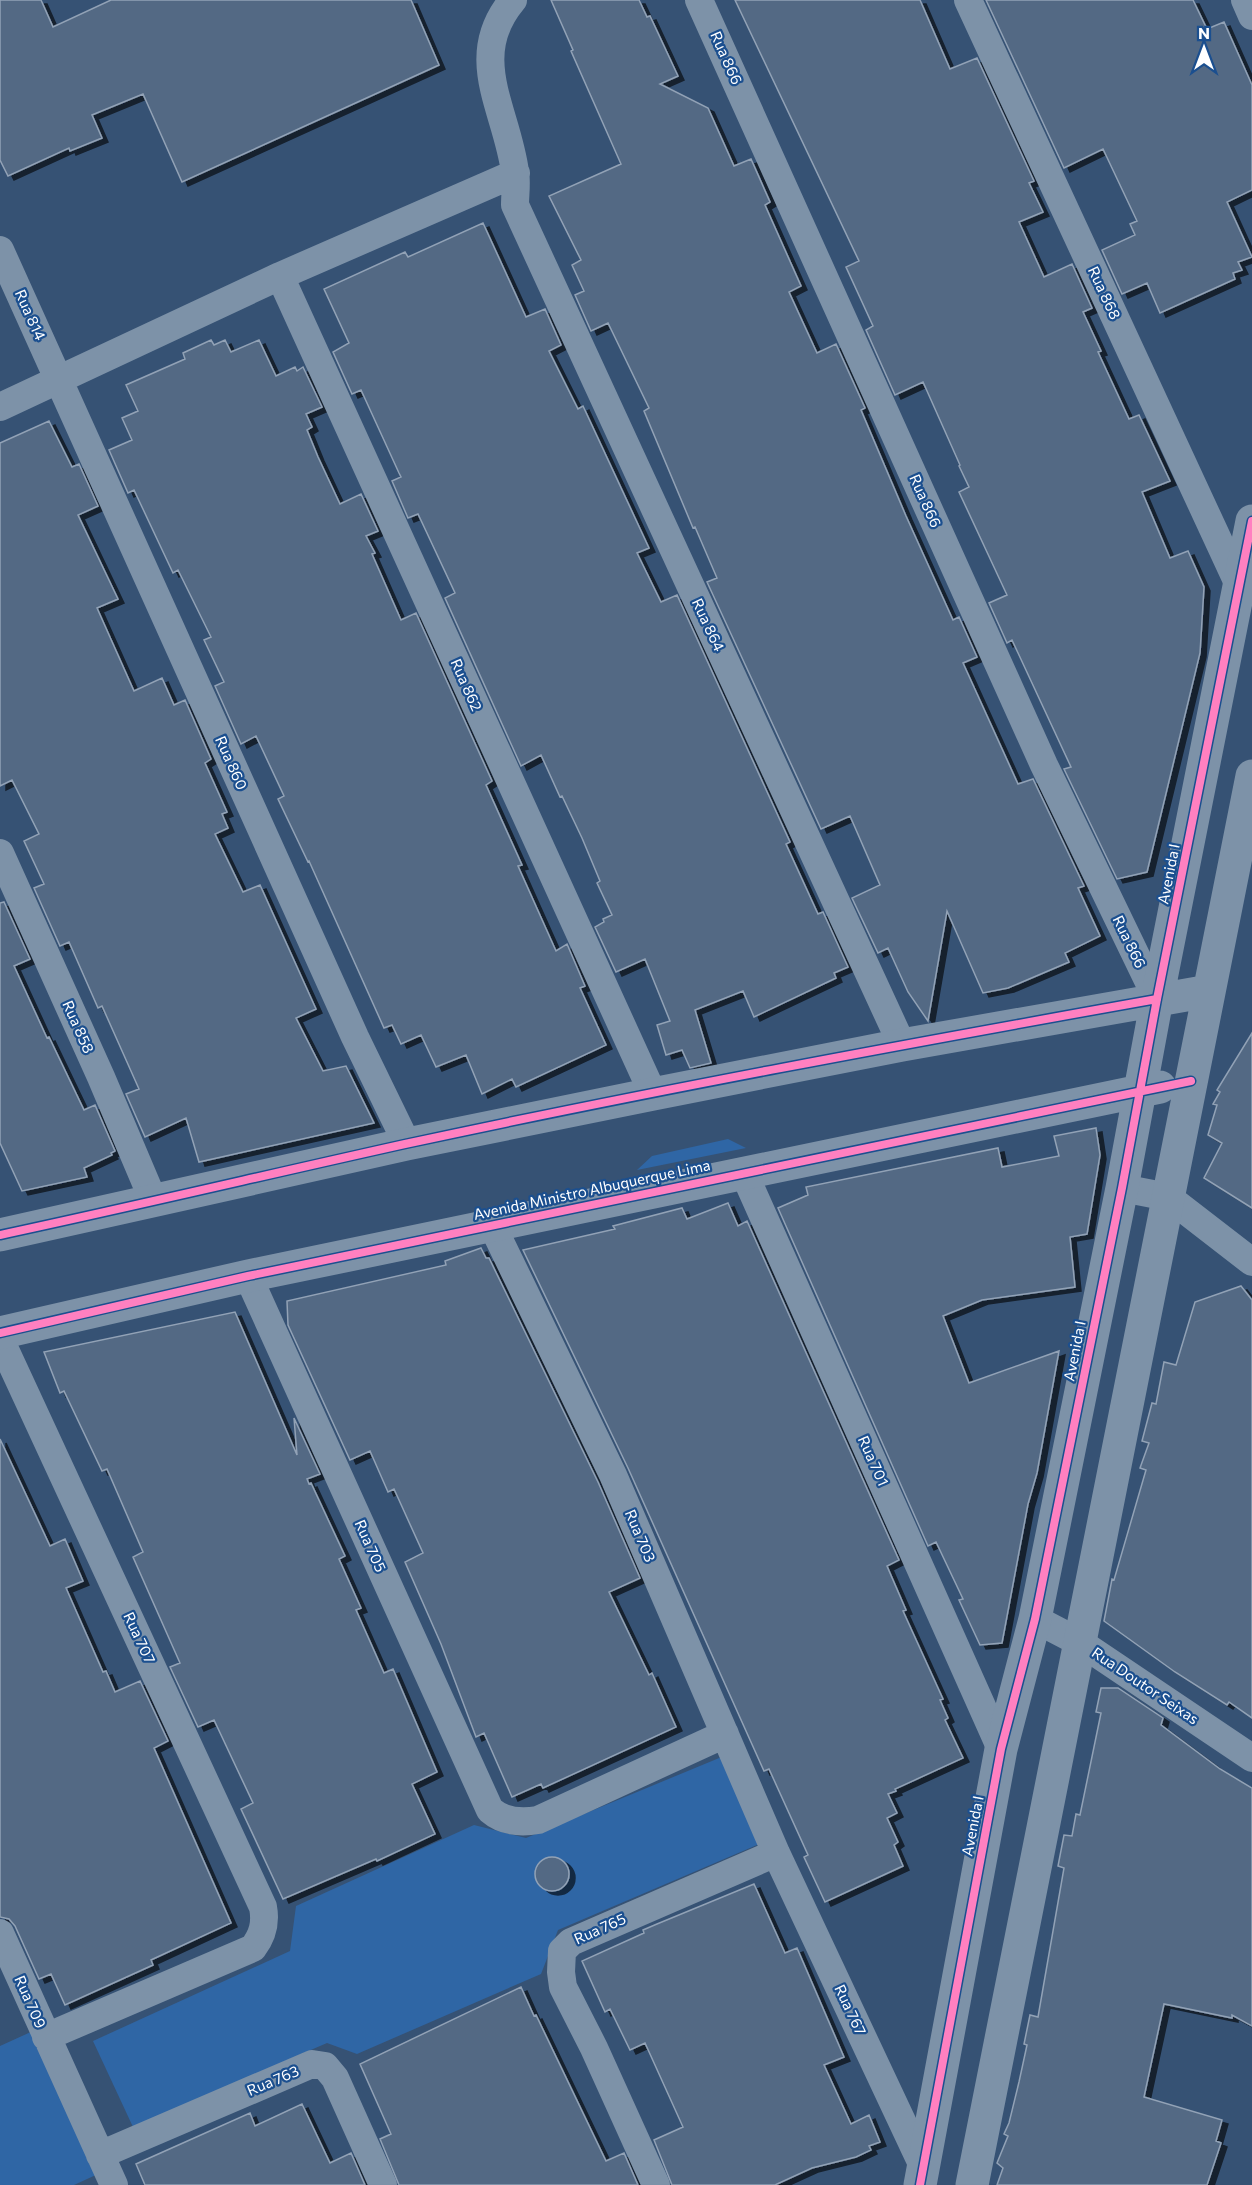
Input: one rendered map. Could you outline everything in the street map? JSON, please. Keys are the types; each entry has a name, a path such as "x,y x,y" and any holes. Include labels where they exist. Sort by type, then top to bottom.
{"street":[{"path":"0,407 280,276 516,173 489,69 492,34 513,0"},
{"name":"Rua 866","path":"699,0 1044,765 1157,999"},
{"name":"Rua 868","path":"968,0 1239,585"},
{"path":"1245,0 1252,16"},
{"name":"Rua 864","path":"516,173 514,205 902,1045"},
{"name":"Rua 814","path":"0,250 59,381"},
{"name":"Rua 862","path":"280,276 653,1094"},
{"name":"Rua 860","path":"59,381 355,1037 407,1144"},
{"name":"Avenida I","path":"922,2175 1001,1749 1035,1619 1252,521"},
{"path":"972,2185 1252,776"},
{"name":"Rua 858","path":"0,853 101,1077 154,1202"},
{"path":"0,1235 407,1144 653,1094 902,1045 1209,991"},
{"name":"Avenida Ministro Albuquerque Lima","path":"0,1333 248,1276 1191,1080"},
{"name":"Rua 701","path":"744,1173 1001,1749"},
{"path":"1122,1188 1168,1197 1252,1262"},
{"name":"Rua 703","path":"492,1225 613,1474 776,1853"},
{"name":"Rua 705","path":"248,1276 490,1810 505,1819 525,1822 538,1820 725,1734"},
{"name":"Rua 707","path":"0,1339 263,1907 266,1921 259,1940 253,1948 46,2037"},
{"name":"Rua Doutor Seixas","path":"1035,1619 1081,1643 1252,1758"},
{"name":"Rua 767","path":"776,1853 922,2175"},
{"name":"Rua 765","path":"656,2185 594,2048 563,1987 562,1951 571,1942 776,1853"},
{"name":"Rua 709","path":"0,1933 114,2185"},
{"name":"Rua 763","path":"100,2155 312,2064 325,2066 334,2078 383,2185"}],"shaded area":[{"path":"728,1139 746,1148 637,1170 652,1156"},
{"path":"724,1756 764,1842 558,1930 541,1974 357,2054 327,2043 133,2127 93,2041 290,1951 296,1906 474,1825 526,1838"},
{"path":"33,2031 98,2174 74,2185 0,2185 0,2046"}],"building":[{"path":"0,0 41,0 53,27 111,0 411,0 439,65 182,182 143,94 92,115 102,138 70,151 69,148 8,176 0,160"},
{"path":"551,0 639,0 647,17 650,16 678,76 660,84 708,108 734,166 751,159 770,202 765,205 801,286 789,292 817,353 836,344 865,408 861,410 906,516 953,620 959,617 977,657 963,663 1018,784 1033,779 1084,886 1078,888 1100,936 1065,953 1069,962 1008,988 983,993 947,911 928,1021 908,992 888,948 878,953 852,898 880,885 850,816 821,829 707,582 717,578 695,527 693,528 644,411 649,408 608,323 591,331 575,295 584,291 572,265 581,260 549,196 621,164"},
{"path":"735,0 920,0 950,69 977,58 1034,181 1029,183 1043,212 1019,222 1044,277 1072,264 1092,308 1083,312 1101,351 1098,352 1129,419 1139,415 1170,481 1142,492 1170,558 1188,551 1204,587 1200,653 1147,872 1117,879 1064,769 1071,767 1012,640 1007,643 989,603 1007,595 959,492 969,487 960,465 923,382 895,395 866,330 873,326 846,267 859,261"},
{"path":"986,0 1193,0 1207,29 1224,22 1252,85 1252,190 1227,202 1252,257 1238,262 1242,270 1233,273 1235,279 1160,313 1147,283 1122,294 1102,250 1135,235 1130,224 1137,221 1103,149 1064,168"},
{"path":"483,223 526,317 545,309 561,345 549,351 578,409 583,406 649,548 637,553 661,602 677,595 790,842 786,844 818,914 823,912 848,967 834,973 836,978 754,1017 743,991 695,1010 711,1063 690,1068 682,1050 666,1055 657,1025 670,1021 645,959 616,972 595,927 604,922 603,919 612,915 597,883 600,881 582,838 541,755 521,766 445,598 455,593 418,514 408,518 392,481 401,477 361,390 352,394 333,352 349,343 324,289 405,252 408,257"},
{"path":"211,340 214,345 225,340 231,352 259,340 276,376 295,367 297,371 303,367 322,407 306,414 312,427 307,430 318,457 340,504 361,494 378,531 366,536 401,620 416,613 492,781 486,785 522,865 518,866 556,951 567,944 585,986 580,988 606,1045 516,1087 512,1079 482,1094 466,1055 436,1067 421,1035 401,1044 392,1025 384,1028 309,861 278,799 284,796 256,736 241,744 215,686 224,682 204,640 211,637 178,570 173,573 134,490 128,493 109,450 132,440 122,418 138,411 126,385 185,359 183,353"},
{"path":"49,421 72,467 79,464 98,506 78,515 118,599 97,608 134,691 162,678 174,705 185,700 211,759 205,763 227,812 222,814 228,828 215,834 243,892 260,885 316,1009 296,1018 323,1071 346,1066 374,1123 199,1162 186,1118 145,1137 126,1094 139,1089 102,1006 98,1008 69,942 60,946 34,888 44,884 24,841 39,834 12,780 0,786 0,443"},
{"path":"4,902 30,959 14,966 84,1110 95,1105 115,1151 111,1153 112,1155 84,1168 87,1177 22,1191 0,1143 0,903"},
{"path":"1252,1033 1252,1208 1204,1178 1222,1143 1208,1135 1217,1105 1213,1104 1220,1092 1217,1090"},
{"path":"1096,1128 1100,1155 1087,1234 1070,1237 1075,1287 982,1300 943,1316 969,1383 1059,1351 1002,1643 980,1645 959,1600 963,1599 936,1542 928,1546 778,1208 808,1195 806,1187 998,1148 1002,1167 1059,1156 1054,1136"},
{"path":"728,1203 738,1226 747,1221 899,1560 887,1566 906,1610 903,1611 943,1699 940,1700 948,1718 945,1720 963,1758 888,1794 897,1813 887,1818 898,1842 894,1845 903,1866 825,1902 804,1857 808,1855 769,1769 764,1771 628,1468 523,1250 615,1229 613,1226 682,1208 687,1219"},
{"path":"481,1248 486,1258 489,1258 598,1482 640,1578 609,1592 649,1675 652,1673 676,1727 543,1788 541,1784 512,1797 484,1733 476,1737 441,1644 405,1562 423,1553 394,1489 388,1492 370,1451 350,1460 288,1325 287,1301 446,1265 445,1261"},
{"path":"1241,1286 1252,1300 1252,1718 1229,1702 1227,1705 1175,1672 1104,1621 1112,1579 1114,1580 1146,1470 1140,1468 1149,1443 1142,1441 1152,1403 1156,1404 1164,1362 1176,1365 1195,1302"},
{"path":"235,1312 297,1455 294,1418 320,1474 307,1479 309,1484 311,1483 345,1556 339,1559 361,1608 356,1610 384,1673 393,1669 437,1772 412,1784 435,1834 377,1861 376,1859 283,1899 241,1809 253,1803 214,1720 198,1727 170,1667 180,1663 133,1557 143,1552 107,1469 102,1471 64,1391 60,1393 44,1352"},
{"path":"0,1439 50,1546 65,1539 83,1581 66,1588 103,1672 106,1671 115,1692 140,1681 168,1741 154,1748 231,1923 151,1960 153,1965 65,2005 51,1974 39,1979 15,1926 9,1919 0,1917"},
{"path":"1101,1688 1118,1688 1163,1718 1161,1725 1220,1769 1252,1788 1252,2026 1232,2015 1232,2018 1164,2004 1144,2097 1222,2120 1216,2141 1221,2143 1207,2185 997,2185 1003,2168 997,2163 1008,2136 1004,2134 1019,2082 1027,2045 1024,2044 1030,2015 1038,2017 1064,1868 1058,1866 1064,1835 1072,1836 1076,1814 1080,1815 1101,1713 1096,1712"},
{"path":"552,1857 564,1862 569,1874 564,1886 552,1891 540,1886 535,1874 540,1862"},
{"path":"754,1884 785,1953 797,1948 844,2057 824,2065 851,2124 869,2115 880,2142 869,2146 871,2150 856,2157 812,2168 775,2185 672,2185 654,2140 683,2127 645,2043 630,2050 610,2009 605,2012 582,1961 644,1933 643,1930"},
{"path":"521,1987 606,2161 624,2153 638,2185 399,2185 380,2139 391,2134 360,2064"},
{"path":"302,2104 330,2163 351,2153 365,2185 145,2185 136,2164 250,2113 255,2126"}],"cycle path":[{"path":"920,2185 1001,1749 1035,1619 1252,521"},
{"path":"0,1235 405,1144 593,1105 875,1050 1157,999"},
{"path":"0,1333 248,1276 1191,1081"}]}
